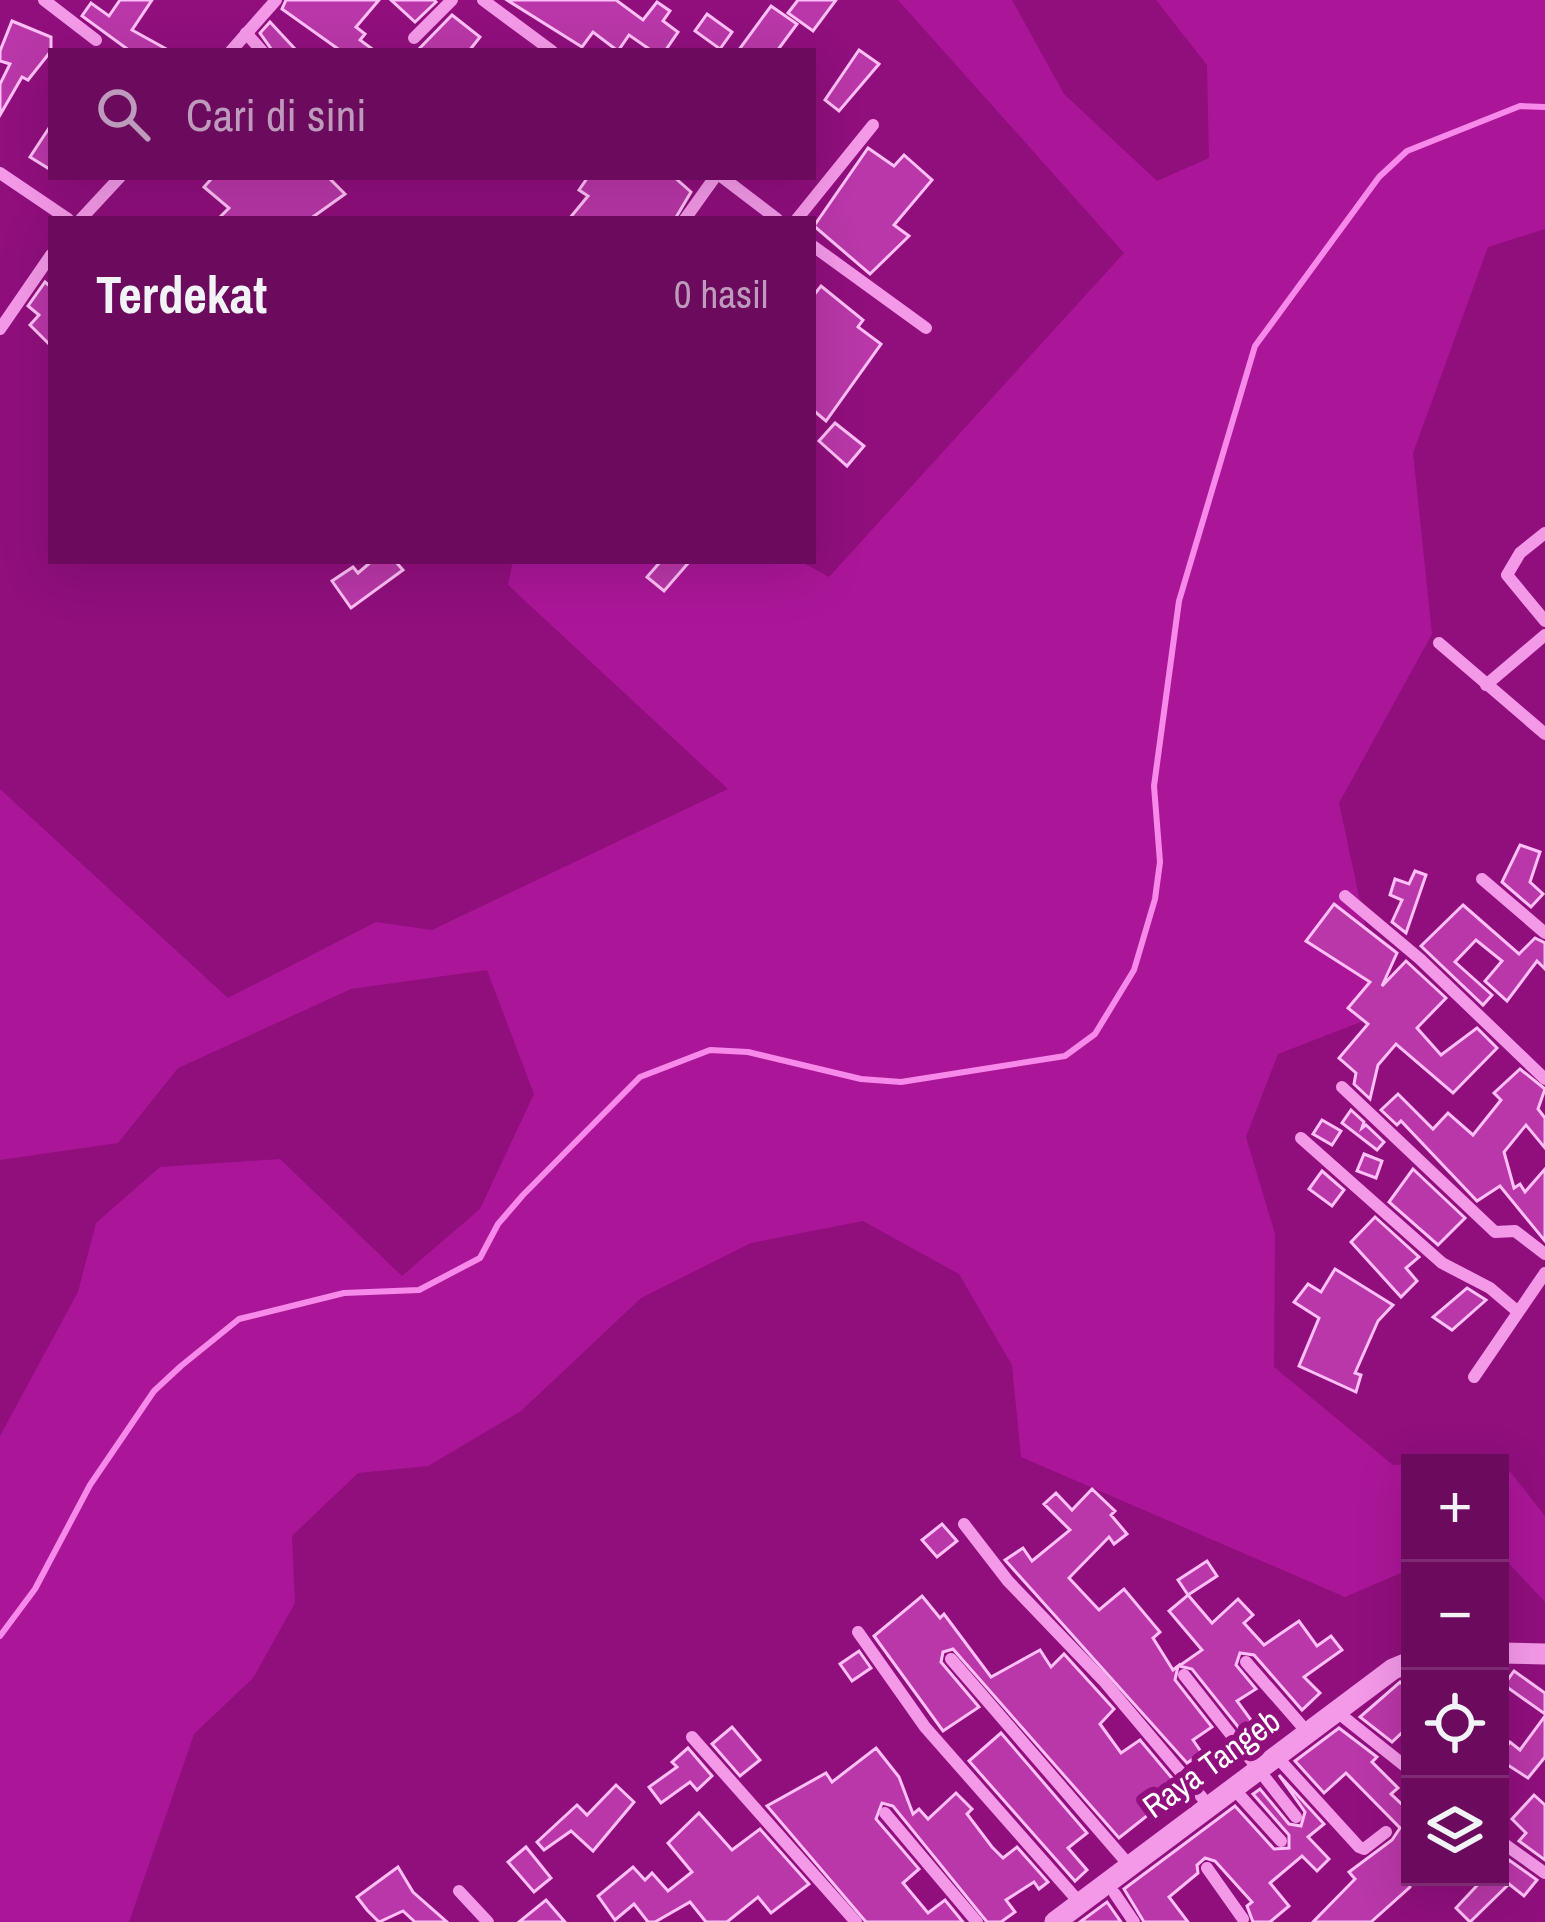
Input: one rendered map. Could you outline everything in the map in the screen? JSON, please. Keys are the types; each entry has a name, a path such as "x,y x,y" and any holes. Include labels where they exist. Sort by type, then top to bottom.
{"street":[{"path":"44,0 97,40"},
{"path":"234,48 276,0"},
{"path":"414,38 452,0"},
{"path":"487,1 548,48"},
{"path":"246,33 259,48"},
{"path":"799,216 873,124"},
{"path":"0,173 64,216"},
{"path":"84,216 118,180"},
{"path":"687,216 717,180"},
{"path":"723,180 773,216"},
{"path":"750,216 759,205"},
{"path":"816,248 926,328"},
{"path":"0,329 48,259"},
{"path":"1545,532 1520,553 1508,575 1545,620"},
{"path":"1486,685 1545,635"},
{"path":"1439,644 1545,734"},
{"path":"1482,879 1545,933"},
{"path":"1345,896 1420,959 1545,1079"},
{"path":"1342,1087 1495,1232 1515,1231 1545,1254"},
{"path":"1301,1138 1442,1263 1517,1311"},
{"path":"1474,1377 1545,1274"},
{"path":"964,1524 1008,1582 1103,1680 1210,1807"},
{"path":"858,1631 925,1726 1080,1903"},
{"path":"1509,1653 1545,1654"},
{"path":"951,1659 1129,1864"},
{"path":"1246,1662 1308,1732"},
{"name":"Raya Tangeb","path":"1055,1922 1336,1711 1401,1668"},
{"path":"1184,1676 1296,1817"},
{"path":"1336,1711 1401,1763"},
{"path":"692,1736 856,1922"},
{"path":"1277,1757 1359,1846 1364,1849 1386,1832"},
{"path":"1234,1789 1281,1840"},
{"path":"885,1813 977,1922"},
{"path":"1509,1847 1545,1873"},
{"path":"1207,1868 1243,1919"},
{"path":"459,1892 488,1922"},
{"path":"1114,1894 1134,1922"}],"shaded area":[{"path":"898,0 1012,0 1064,94 1157,181 1209,158 1207,65 1156,0 1545,0 1545,229 1488,247 1413,453 1432,634 1339,803 1384,1013 1278,1054 1246,1137 1275,1234 1274,1367 1393,1465 1401,1465 1401,1573 1345,1597 1021,1457 1012,1365 959,1274 863,1221 751,1243 641,1298 521,1411 428,1466 358,1473 292,1536 295,1603 253,1678 194,1734 129,1922 0,1922 0,1436 78,1292 96,1223 160,1167 280,1159 402,1276 480,1209 534,1094 487,970 351,989 178,1068 118,1143 0,1160 0,789 228,998 376,922 432,930 728,789 508,585 512,564 805,564 829,577 1124,253"},
{"path":"1509,1470 1545,1516 1545,1602 1509,1564"}],"building":[{"path":"120,0 152,0 132,30 165,48 126,48 82,16 91,3 109,16"},
{"path":"286,0 379,0 356,27 365,34 360,40 371,48 337,48 282,9"},
{"path":"391,0 434,0 436,2 415,22"},
{"path":"507,0 616,0 643,20 657,2 670,11 663,21 678,32 667,48 648,48 629,35 620,48 614,48 593,32 582,47"},
{"path":"798,0 836,0 813,31 788,13"},
{"path":"771,6 797,24 779,48 740,48"},
{"path":"707,14 732,32 719,48 695,31"},
{"path":"452,15 480,37 471,48 420,48"},
{"path":"12,21 51,37 48,55 28,80 22,77 0,115 0,84 10,64 0,61"},
{"path":"270,22 294,48 271,48 260,33"},
{"path":"859,50 879,64 839,111 825,100"},
{"path":"48,130 48,168 30,157"},
{"path":"868,148 894,166 904,155 932,180 894,225 909,236 870,274 816,223"},
{"path":"210,180 331,180 345,194 314,216 221,216 229,208 204,187"},
{"path":"586,180 677,180 691,192 677,216 571,216 588,196 579,190"},
{"path":"45,282 48,343 30,325 39,315 28,306"},
{"path":"821,286 863,320 858,327 881,344 826,421 816,413 816,292"},
{"path":"835,423 864,446 847,466 819,441"},
{"path":"368,564 398,564 403,570 351,608 332,581 353,567 358,573"},
{"path":"658,564 687,564 664,591 647,577"},
{"path":"1520,845 1540,852 1530,882 1543,894 1531,907 1502,882"},
{"path":"1415,871 1426,875 1406,933 1392,922 1402,900 1390,895 1395,879 1409,884"},
{"path":"1334,904 1397,953 1382,986 1406,961 1446,998 1417,1028 1441,1055 1477,1028 1497,1048 1453,1093 1396,1044 1378,1065 1370,1099 1354,1084 1356,1073 1339,1058 1368,1024 1348,1008 1370,982 1306,941"},
{"path":"1463,905 1519,954 1535,938 1545,943 1545,969 1537,961 1507,1001 1485,981 1502,961 1476,940 1455,962 1492,995 1483,1005 1421,946"},
{"path":"1520,1069 1545,1089 1538,1109 1545,1118 1545,1148 1526,1125 1504,1152 1514,1188 1520,1184 1525,1192 1545,1169 1545,1241 1500,1186 1477,1201 1401,1121 1397,1125 1381,1110 1398,1094 1433,1129 1448,1113 1473,1135 1501,1100 1494,1093"},
{"path":"1351,1110 1364,1122 1362,1128 1366,1125 1384,1142 1377,1150 1342,1123"},
{"path":"1322,1120 1341,1131 1332,1145 1313,1134"},
{"path":"1364,1154 1382,1161 1376,1178 1357,1171"},
{"path":"1413,1169 1465,1218 1438,1245 1389,1202"},
{"path":"1322,1171 1344,1190 1332,1206 1309,1189"},
{"path":"1375,1217 1419,1257 1406,1268 1417,1281 1401,1297 1351,1242"},
{"path":"1335,1269 1393,1305 1378,1321 1355,1373 1361,1375 1356,1392 1299,1366 1319,1318 1294,1302 1308,1284 1321,1292"},
{"path":"1467,1288 1486,1300 1452,1330 1433,1317"},
{"path":"1092,1489 1115,1511 1111,1515 1127,1534 1114,1544 1109,1537 1069,1578 1099,1610 1124,1589 1160,1632 1153,1638 1173,1670 1178,1666 1175,1680 1212,1727 1193,1740 1202,1753 1187,1763 1005,1560 1023,1548 1032,1561 1070,1530 1044,1504 1056,1493 1072,1510"},
{"path":"942,1524 957,1541 937,1557 922,1540"},
{"path":"1207,1561 1217,1576 1188,1595 1178,1580"},
{"path":"1188,1595 1212,1623 1238,1599 1253,1615 1244,1623 1264,1645 1299,1621 1317,1646 1331,1636 1342,1650 1304,1677 1320,1693 1302,1710 1254,1655 1240,1653 1236,1665 1256,1689 1237,1701 1262,1735 1251,1743 1192,1669 1179,1666 1202,1650 1169,1611"},
{"path":"922,1596 940,1618 944,1614 991,1677 1040,1650 1051,1667 1064,1654 1114,1709 1100,1724 1121,1753 1140,1740 1187,1796 1164,1814 1158,1807 1119,1838 953,1649 943,1652 941,1662 979,1707 943,1731 874,1636"},
{"path":"859,1651 871,1668 852,1681 840,1664"},
{"path":"1514,1671 1545,1693 1545,1714 1509,1689"},
{"path":"1401,1683 1401,1734 1392,1742 1360,1717"},
{"path":"1545,1716 1545,1757 1528,1778 1509,1766 1509,1743 1520,1750"},
{"path":"732,1727 760,1760 740,1776 712,1744"},
{"path":"1339,1728 1377,1757 1372,1762 1398,1788 1391,1794 1401,1803 1401,1886 1410,1887 1371,1922 1313,1922 1355,1879 1349,1872 1392,1840 1400,1828 1346,1773 1324,1793 1295,1761"},
{"path":"1001,1733 1087,1833 1068,1848 1087,1870 1075,1881 969,1761"},
{"path":"688,1748 712,1776 697,1790 690,1782 661,1803 649,1787 677,1767 672,1762"},
{"path":"876,1748 899,1777 913,1814 919,1809 928,1819 956,1793 1003,1858 1017,1847 1048,1882 1039,1889 1034,1882 1006,1900 1015,1912 1001,1922 987,1922 893,1806 882,1803 876,1819 919,1869 903,1883 928,1913 945,1900 963,1922 866,1922 767,1806 826,1773 832,1782"},
{"path":"1279,1775 1324,1824 1308,1837 1329,1859 1317,1871 1302,1856 1270,1883 1289,1906 1270,1922 1253,1922 1247,1906 1252,1902 1215,1861 1205,1858 1197,1865 1198,1873 1169,1897 1188,1922 1144,1922 1124,1889 1235,1806 1274,1849 1289,1848 1289,1835 1253,1794 1260,1789 1289,1824 1301,1826 1305,1812"},
{"path":"616,1785 634,1802 593,1851 571,1831 544,1850 537,1842 577,1805 587,1815"},
{"path":"1534,1795 1545,1805 1545,1860 1519,1841 1526,1833 1512,1819"},
{"path":"699,1813 732,1850 760,1829 809,1884 771,1913 758,1897 727,1922 706,1922 690,1902 655,1922 648,1922 634,1904 615,1920 598,1896 633,1867 645,1880 652,1873 668,1891 692,1872 668,1843"},
{"path":"526,1847 551,1878 534,1892 508,1862"},
{"path":"1509,1860 1537,1880 1524,1896 1509,1884"},
{"path":"398,1867 413,1892 447,1922 415,1922 403,1911 379,1922 367,1910 357,1897"},
{"path":"1477,1886 1507,1886 1470,1922 1456,1908"},
{"path":"546,1900 565,1922 519,1922"},
{"path":"1107,1902 1121,1922 1080,1922"}],"waterway":[{"path":"0,1636 35,1589 90,1485 154,1391 181,1366 239,1319 344,1293 419,1290 480,1258 498,1224 523,1195 640,1077 710,1050 748,1052 861,1079 901,1082 1065,1056 1095,1034 1134,970 1155,899 1160,862 1154,786 1179,601 1255,346 1379,177 1407,151 1520,106 1545,107"}]}
